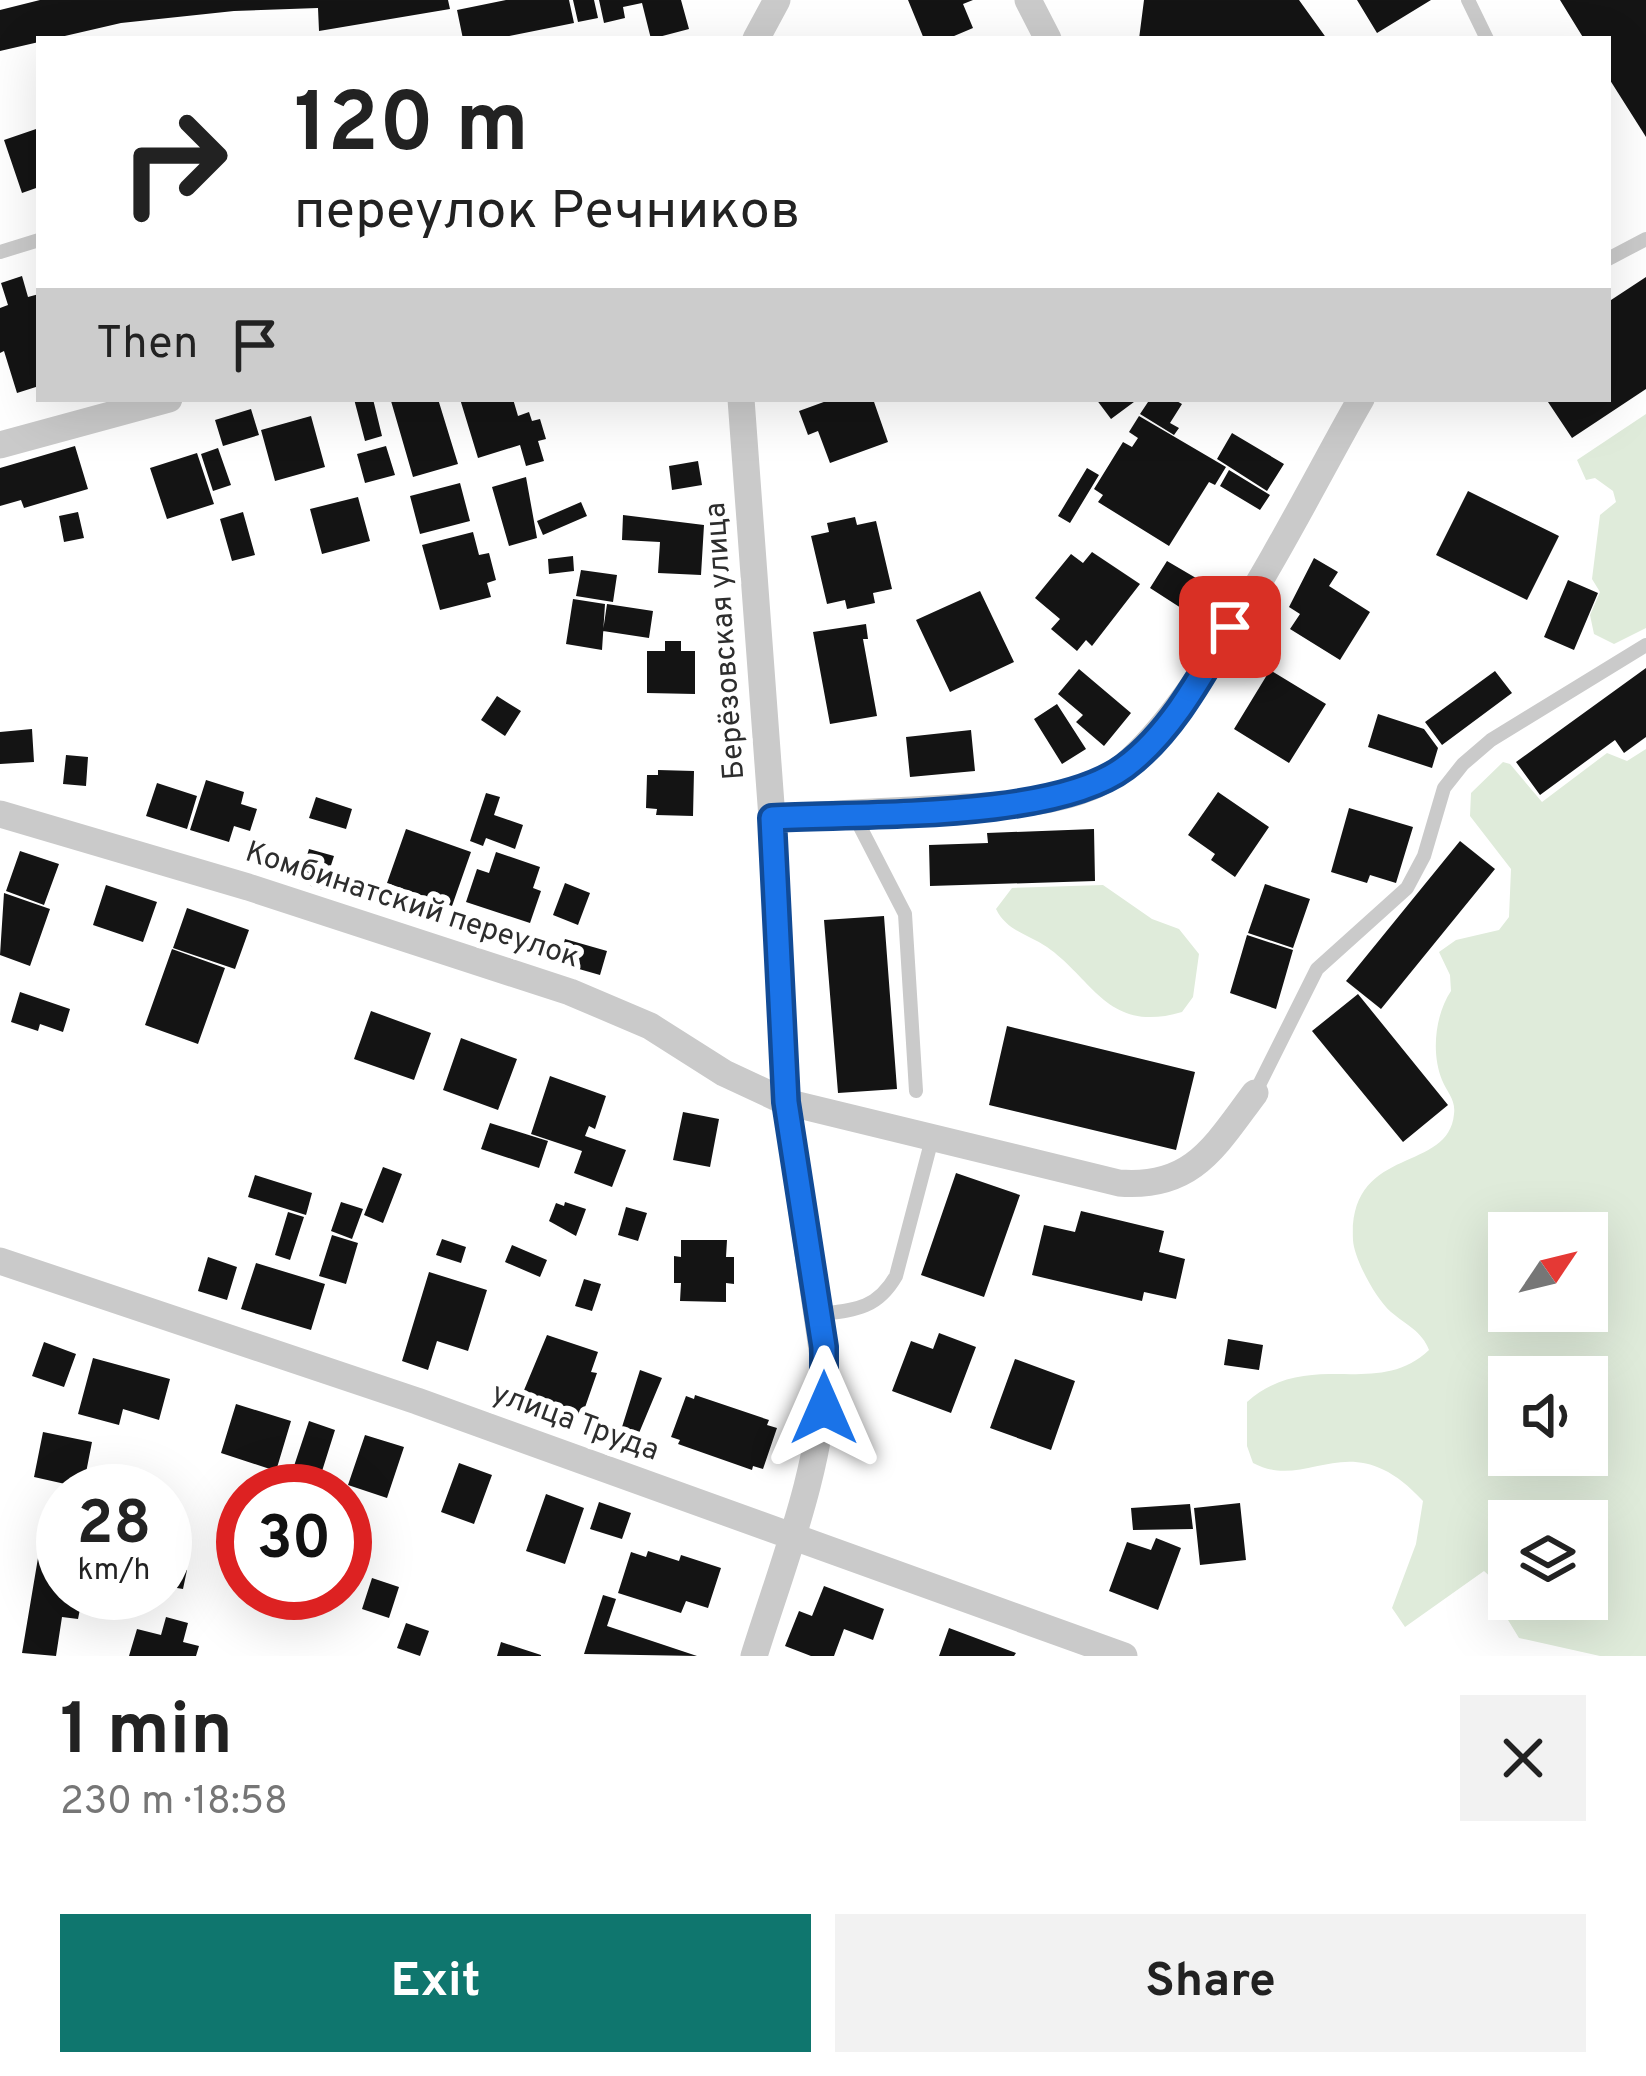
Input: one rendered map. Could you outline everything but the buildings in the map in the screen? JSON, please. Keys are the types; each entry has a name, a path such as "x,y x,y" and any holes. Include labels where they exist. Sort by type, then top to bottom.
{"street":[{"path":"758,36 777,0"},
{"path":"1028,0 1046,36"},
{"path":"0,445 158,402"},
{"name":"Берёзовская улица","path":"741,402 772,818 786,1102 820,1314 824,1408 754,1656"},
{"path":"772,818 1038,802 1097,785 1127,766 1172,717 1208,664 1359,402"},
{"name":"Комбинатский переулок","path":"0,814 248,887 570,992 650,1026 724,1073 786,1102 1119,1183 1146,1185 1189,1171 1216,1146 1255,1093"},
{"name":"улица Труда","path":"0,1262 417,1400 1124,1656"}],"lane":[{"path":"1468,0 1486,36"},
{"path":"1611,257 1646,239"},
{"path":"0,252 36,241"},
{"path":"1255,1093 1316,969 1407,888 1424,856 1444,788 1463,764 1491,740 1646,645"},
{"path":"854,813 905,914 916,1091"},
{"path":"820,1314 864,1309 886,1294 896,1276 933,1136"}],"green space":[{"path":"1646,414 1646,628 1614,644 1594,634 1590,615 1600,592 1592,579 1600,515 1616,502 1613,491 1595,478 1586,480 1577,460"},
{"path":"1646,749 1646,1656 1600,1656 1519,1638 1508,1620 1608,1620 1608,1500 1488,1500 1488,1575 1484,1571 1405,1627 1392,1608 1416,1544 1423,1501 1397,1478 1374,1466 1352,1462 1273,1470 1253,1463 1247,1446 1247,1402 1270,1386 1294,1378 1387,1371 1429,1350 1418,1333 1379,1298 1353,1240 1356,1209 1366,1188 1381,1174 1435,1146 1448,1133 1454,1114 1437,1058 1438,1023 1451,991 1450,975 1439,952 1456,940 1499,930 1509,917 1511,869 1470,816 1471,793 1503,762 1510,764 1542,802 1607,753 1627,761"},
{"path":"1103,885 1152,919 1179,929 1199,954 1193,997 1182,1012 1157,1017 1119,1010 1047,947 1012,927 996,909 1012,888"}],"route":[{"path":"824,1408 820,1314 786,1102 772,818 1038,802 1097,785 1150,745 1230,627"}]}
